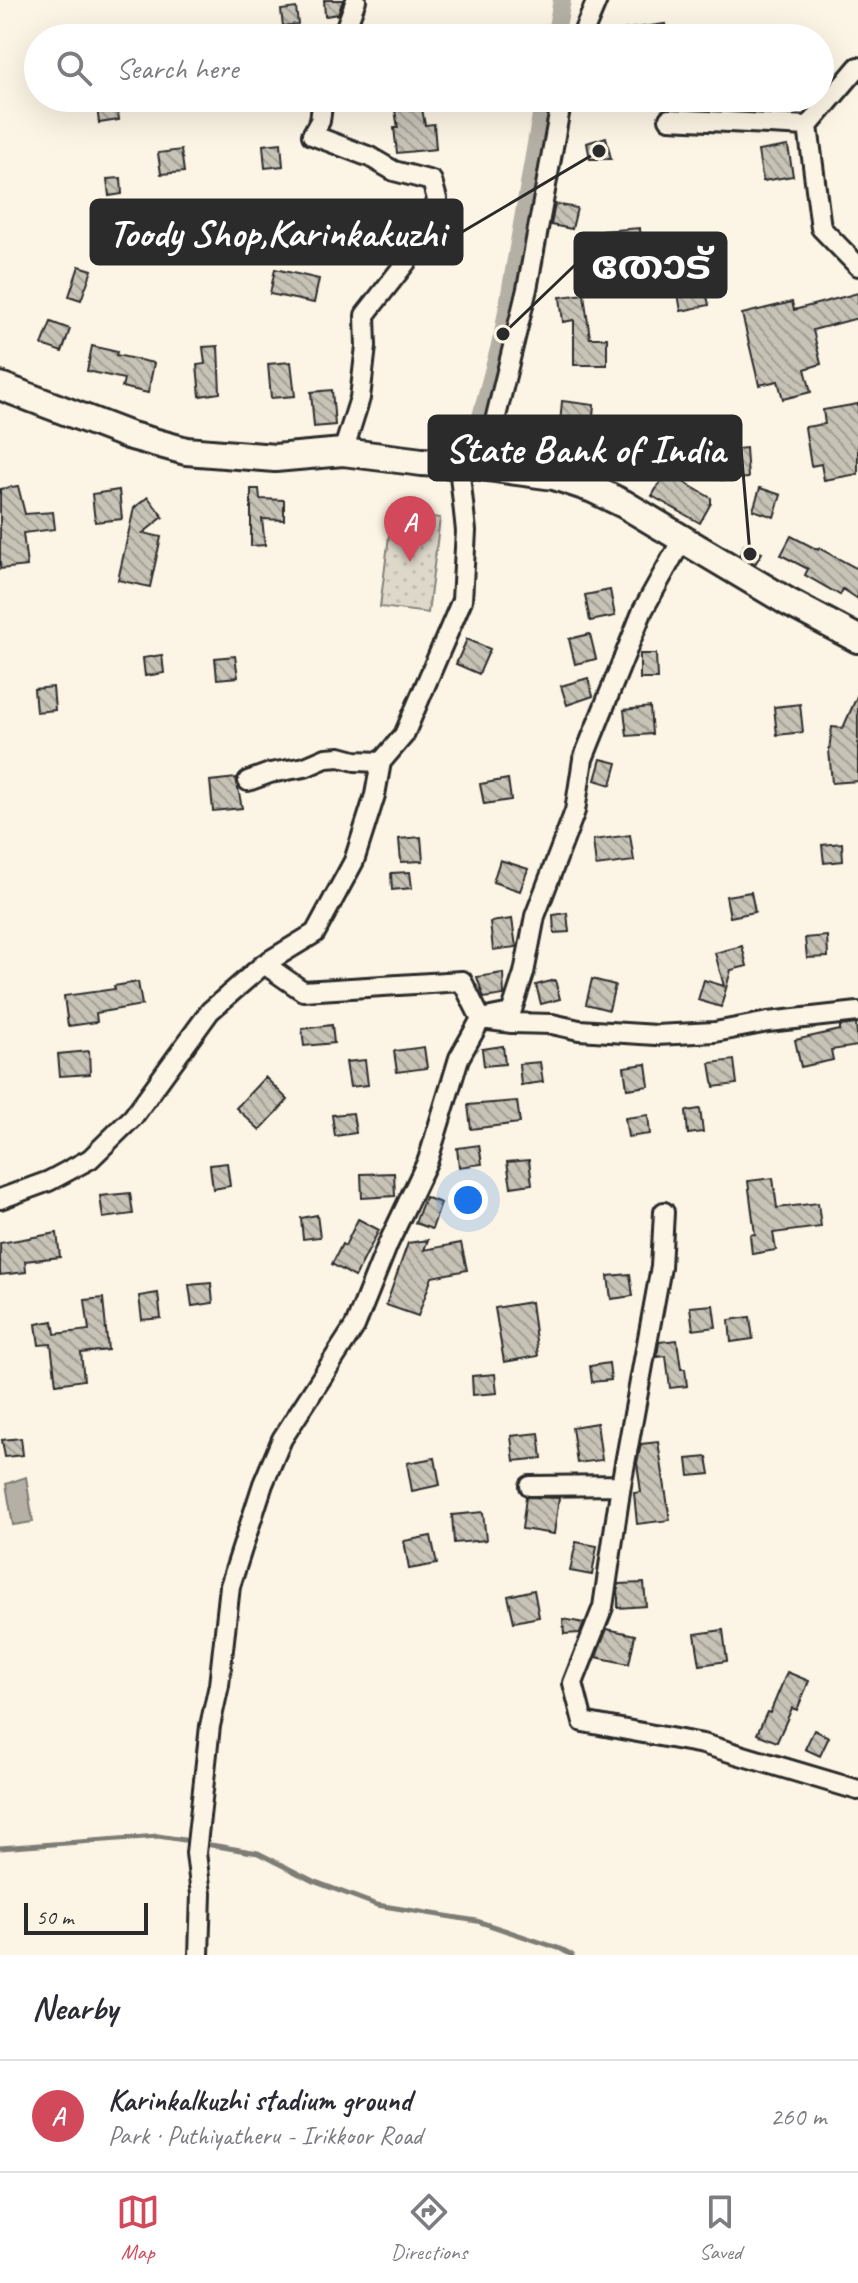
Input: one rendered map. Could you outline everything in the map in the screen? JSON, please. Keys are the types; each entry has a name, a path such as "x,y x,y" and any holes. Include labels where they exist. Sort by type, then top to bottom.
{"main road":[{"path":"0,386 128,435 186,451 275,458 343,452 554,476 593,489 858,639"}],"street":[{"path":"347,24 356,0"},
{"path":"587,24 597,0"},
{"path":"834,95 858,67"},
{"path":"321,112 312,135 370,157 394,171 432,181 437,199 433,216 414,252 365,315 366,346 360,398 343,452"},
{"path":"0,1199 49,1181 90,1159 133,1117 210,1011 264,964 315,933 354,861 375,795 381,762 404,735 462,600 472,466 527,289 559,112"},
{"path":"820,112 808,126 821,228 858,266"},
{"path":"669,119 808,126"},
{"path":"199,1955 201,1894 196,1853 208,1738 219,1685 230,1586 263,1484 282,1439 355,1326 388,1244 428,1160 459,1058 481,1019 511,1013 524,973 535,916 575,811 583,759 643,610 682,540"},
{"path":"248,781 270,773 305,767 326,758 381,762"},
{"path":"264,964 303,991 462,981 481,1019"},
{"path":"481,1019 656,1035 715,1032 768,1022 858,1012"},
{"path":"664,1212 661,1267 621,1485 603,1607 573,1683 583,1722 703,1744 858,1790"},
{"path":"530,1486 621,1485"}],"shaded area":[{"path":"392,512 440,518 428,613 380,607"},
{"path":"26,1477 33,1522 13,1525 6,1484"}],"building":[{"path":"324,0 343,0 338,14 325,16"},
{"path":"296,8 298,24 283,24 281,10"},
{"path":"98,112 118,112 119,120 99,123"},
{"path":"395,112 423,112 425,125 434,124 436,149 397,153 394,128 398,128"},
{"path":"606,137 611,159 590,159 587,143"},
{"path":"281,143 283,166 265,168 263,145"},
{"path":"788,146 793,176 763,181 758,151"},
{"path":"181,150 184,172 161,174 158,153"},
{"path":"121,178 122,194 109,196 107,179"},
{"path":"555,204 577,208 572,229 551,225"},
{"path":"640,228 642,255 604,257 603,231"},
{"path":"79,266 92,270 81,300 69,296"},
{"path":"275,269 319,279 314,303 270,294"},
{"path":"704,282 709,305 681,311 677,288"},
{"path":"858,293 858,318 813,330 821,364 805,369 811,392 783,399 778,381 759,385 742,314 792,302 794,310"},
{"path":"584,294 590,338 607,338 607,365 574,365 574,320 563,322 560,297"},
{"path":"51,322 70,329 62,352 42,345"},
{"path":"92,346 154,363 148,393 122,387 124,379 87,371"},
{"path":"218,346 220,393 200,396 197,365 205,364 203,347"},
{"path":"291,362 295,396 271,398 268,364"},
{"path":"332,390 335,425 314,427 311,392"},
{"path":"562,401 594,405 592,428 560,424"},
{"path":"858,404 858,474 824,480 821,464 811,466 805,427 825,424 823,410"},
{"path":"746,448 748,478 721,480 719,451"},
{"path":"666,472 711,498 700,523 652,496"},
{"path":"18,486 25,514 53,512 55,529 23,533 27,566 0,569 0,489"},
{"path":"760,488 781,495 774,517 753,510"},
{"path":"251,489 259,489 260,499 284,500 284,520 262,519 265,545 251,546"},
{"path":"119,490 122,519 95,522 92,494"},
{"path":"148,497 163,517 143,533 161,537 150,587 118,580 134,508"},
{"path":"791,536 858,569 858,599 843,589 840,595 805,575 808,569 781,555"},
{"path":"744,545 762,553 755,564 740,554"},
{"path":"610,590 615,616 590,621 585,595"},
{"path":"590,634 596,659 575,664 569,639"},
{"path":"467,639 490,649 479,674 456,664"},
{"path":"640,654 656,654 657,679 640,679"},
{"path":"162,655 164,673 145,676 143,658"},
{"path":"235,656 238,677 217,679 215,658"},
{"path":"588,678 593,696 567,705 561,686"},
{"path":"53,687 55,710 36,712 34,689"},
{"path":"858,694 858,781 832,783 829,750 832,727 843,728"},
{"path":"800,704 803,732 777,735 774,707"},
{"path":"650,707 652,734 627,736 624,710"},
{"path":"601,759 617,763 611,785 595,780"},
{"path":"236,778 242,808 213,811 210,781"},
{"path":"508,779 511,800 484,804 480,784"},
{"path":"630,835 634,861 596,866 593,840"},
{"path":"421,837 423,861 401,862 399,839"},
{"path":"842,843 843,861 824,863 822,845"},
{"path":"500,860 528,869 520,891 493,882"},
{"path":"410,872 412,888 392,890 391,873"},
{"path":"751,892 755,912 730,917 726,896"},
{"path":"567,913 569,932 554,933 553,915"},
{"path":"512,919 516,947 493,950 490,922"},
{"path":"827,936 828,957 807,958 805,938"},
{"path":"742,946 747,966 731,970 721,1007 698,1000 704,980 724,986 715,953"},
{"path":"503,973 504,995 484,998 477,977"},
{"path":"592,979 615,985 609,1010 586,1004"},
{"path":"555,980 560,999 541,1004 536,985"},
{"path":"138,982 142,1005 96,1013 97,1022 68,1026 64,996 115,989 114,986"},
{"path":"856,1024 858,1046 831,1050 833,1060 801,1067 795,1040"},
{"path":"332,1025 334,1043 304,1046 302,1029"},
{"path":"503,1046 505,1064 484,1066 482,1049"},
{"path":"424,1047 427,1068 397,1072 394,1051"},
{"path":"89,1051 90,1074 60,1076 58,1054"},
{"path":"365,1060 368,1085 350,1087 346,1062"},
{"path":"734,1060 737,1084 714,1087 710,1063"},
{"path":"540,1062 543,1082 521,1085 519,1064"},
{"path":"646,1064 649,1086 627,1089 624,1067"},
{"path":"265,1077 288,1100 260,1130 236,1108"},
{"path":"517,1101 520,1123 471,1129 468,1105"},
{"path":"700,1109 703,1132 688,1134 686,1111"},
{"path":"353,1113 356,1133 335,1136 332,1115"},
{"path":"648,1115 650,1134 628,1137 625,1118"},
{"path":"479,1145 482,1164 459,1167 457,1148"},
{"path":"529,1160 532,1184 511,1187 507,1162"},
{"path":"227,1163 230,1186 213,1189 210,1165"},
{"path":"394,1173 395,1196 362,1198 361,1174"},
{"path":"773,1178 777,1208 818,1203 821,1227 773,1233 776,1250 752,1254 750,1235 755,1234 748,1181"},
{"path":"130,1193 133,1214 103,1218 100,1196"},
{"path":"425,1197 441,1203 432,1229 415,1223"},
{"path":"317,1215 320,1237 303,1239 301,1218"},
{"path":"358,1219 379,1230 355,1277 332,1264"},
{"path":"57,1233 60,1257 25,1261 26,1272 0,1275 0,1243"},
{"path":"428,1240 424,1250 461,1243 467,1270 432,1277 418,1316 386,1305 408,1243"},
{"path":"630,1274 633,1296 611,1299 608,1276"},
{"path":"211,1283 213,1303 192,1306 189,1285"},
{"path":"158,1293 161,1318 142,1320 139,1296"},
{"path":"103,1298 108,1350 81,1353 84,1380 56,1384 51,1344 39,1345 36,1324 53,1321 55,1334 89,1330 85,1300"},
{"path":"531,1302 538,1356 504,1362 495,1308"},
{"path":"713,1305 716,1327 693,1330 690,1307"},
{"path":"750,1317 753,1339 731,1342 729,1320"},
{"path":"677,1340 687,1386 670,1388 666,1356 657,1357 659,1342"},
{"path":"609,1363 611,1380 592,1382 590,1366"},
{"path":"495,1374 497,1393 473,1395 472,1376"},
{"path":"597,1423 602,1460 577,1463 572,1427"},
{"path":"539,1433 542,1458 514,1461 511,1436"},
{"path":"21,1438 23,1455 5,1457 2,1440"},
{"path":"658,1442 670,1520 637,1524 634,1493 641,1492 637,1463 641,1444"},
{"path":"707,1457 710,1474 689,1476 687,1459"},
{"path":"435,1458 440,1485 412,1491 407,1463"},
{"path":"526,1497 559,1498 554,1534 522,1529"},
{"path":"483,1512 486,1540 454,1543 452,1515"},
{"path":"431,1536 437,1564 409,1569 404,1541"},
{"path":"576,1542 597,1546 592,1575 570,1571"},
{"path":"644,1583 646,1606 618,1608 618,1584"},
{"path":"534,1590 539,1617 514,1622 508,1596"},
{"path":"563,1619 584,1623 580,1633 564,1634"},
{"path":"607,1629 635,1635 629,1664 596,1657"},
{"path":"723,1630 727,1661 700,1665 695,1634"},
{"path":"787,1672 809,1681 797,1710 792,1708 777,1742 757,1734 767,1712 770,1713"},
{"path":"814,1730 829,1737 820,1756 805,1749"}],"waterway":[{"path":"558,24 562,0"},
{"path":"471,454 503,334 542,112"},
{"path":"0,1848 158,1836 184,1840"},
{"path":"211,1845 258,1853 313,1881 377,1905 477,1921 572,1955"}],"place":[{"name":"Toody Shop,Karinkakuzhi","path":"599,151"},
{"name":"തോട്","path":"503,334"},
{"name":"State Bank of India","path":"750,554"},
{"name":"Karinkalkuzhi stadium ground","path":"410,562"}]}
